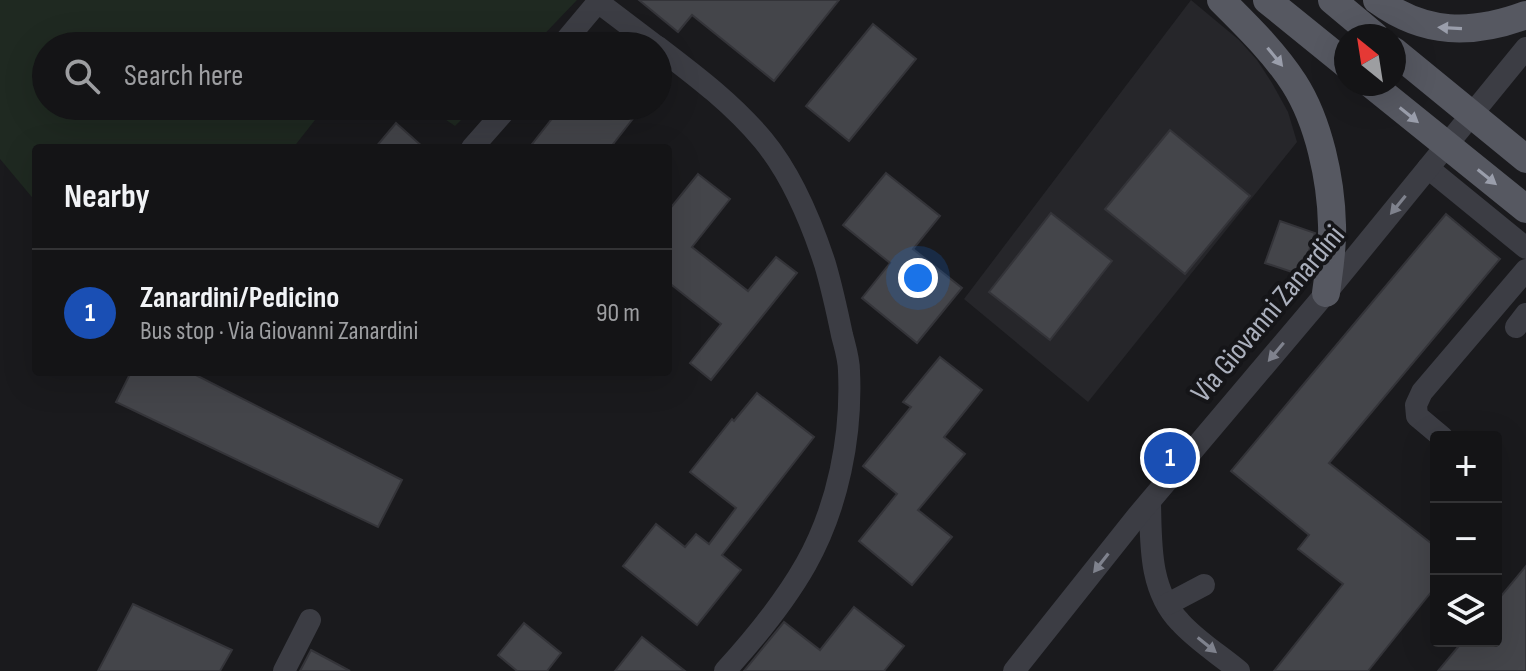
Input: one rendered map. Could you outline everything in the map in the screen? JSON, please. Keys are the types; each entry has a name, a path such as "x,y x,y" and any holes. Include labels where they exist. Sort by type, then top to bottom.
{"main road":[{"path":"1221,0 1280,63 1302,96 1319,140 1331,213 1326,293"},
{"path":"1267,0 1334,54"},
{"path":"1332,0 1361,24"},
{"path":"1377,0 1410,20 1441,28 1490,26 1526,15"},
{"path":"1406,61 1526,159"},
{"path":"1386,96 1526,209"}],"street":[{"path":"573,32 598,2 637,32"},
{"name":"Via Giovanni Zanardini","path":"1014,671 1526,48"},
{"path":"672,58 739,113 784,172 813,228 833,289 849,367 849,414 843,460 819,538 808,562 770,619 725,671"},
{"path":"476,144 497,120"},
{"path":"1428,168 1526,248"},
{"path":"1435,431 1417,416 1416,405 1422,392 1526,270"},
{"path":"1150,502 1152,562 1168,604 1180,623 1239,671"},
{"path":"1168,604 1204,585"},
{"path":"284,671 310,620"}],"shaded area":[{"path":"0,0 577,0 546,32 32,32 32,120 315,120 296,144 32,144 32,197 0,159"},
{"path":"1191,0 1239,40 1257,60 1288,112 1297,142 1088,402 964,299"},
{"path":"446,120 461,120 455,126"}],"building":[{"path":"639,0 839,0 774,81 692,15 678,32"},
{"path":"873,24 916,59 849,141 806,106"},
{"path":"551,120 632,120 613,144 532,144"},
{"path":"396,123 420,144 378,144"},
{"path":"1170,130 1250,196 1185,274 1105,209"},
{"path":"886,173 940,216 913,249 962,288 917,343 862,298 890,263 843,225"},
{"path":"698,174 730,199 692,247 748,291 776,257 797,273 711,380 690,363 721,324 672,285 672,206"},
{"path":"1051,213 1112,261 1050,340 989,292"},
{"path":"1446,214 1500,259 1329,463 1430,542 1430,594 1368,671 1274,671 1343,584 1298,549 1309,535 1231,471"},
{"path":"1280,221 1315,233 1301,275 1265,263"},
{"path":"940,357 982,390 944,437 965,454 918,510 952,537 912,585 859,541 897,494 863,466 911,407 903,402"},
{"path":"129,376 198,376 402,480 378,527 116,402"},
{"path":"757,393 814,437 722,555 741,570 697,625 623,566 656,524 685,547 696,534 709,544 736,508 690,472"},
{"path":"1526,566 1526,671 1438,671 1458,647 1502,647 1502,595"},
{"path":"133,604 232,650 220,671 98,671"},
{"path":"854,607 904,646 884,671 744,671 784,622 820,650"},
{"path":"524,623 561,653 547,671 517,671 498,655"},
{"path":"642,637 685,671 615,671"},
{"path":"311,650 350,671 300,671"}],"place":[{"name":"Zanardini/Pedicino","path":"1170,458"}]}
